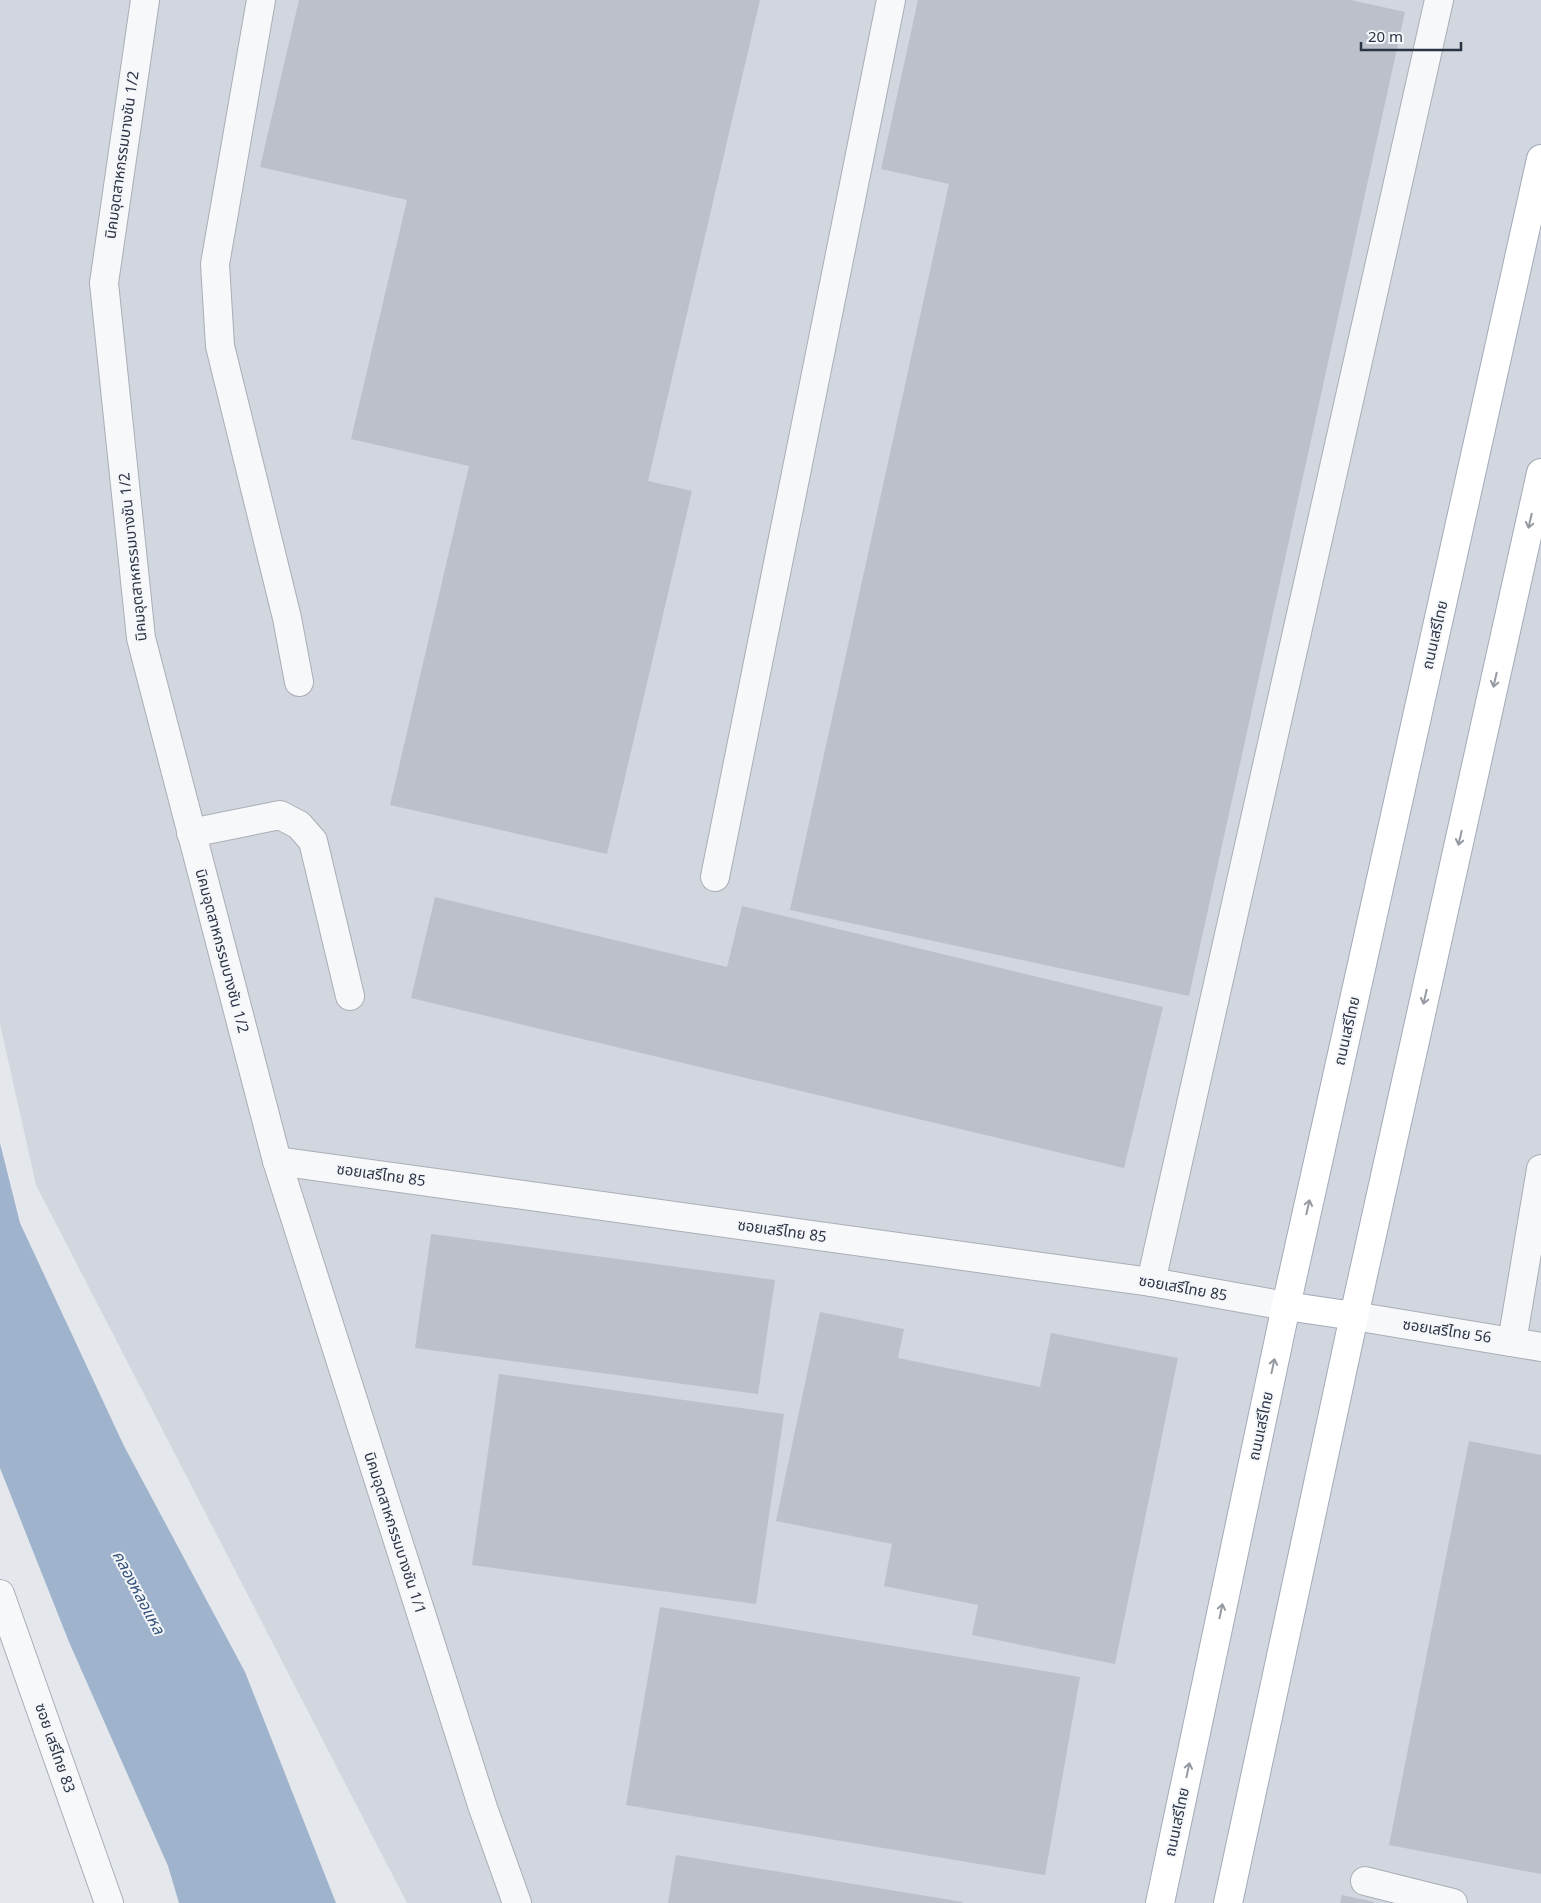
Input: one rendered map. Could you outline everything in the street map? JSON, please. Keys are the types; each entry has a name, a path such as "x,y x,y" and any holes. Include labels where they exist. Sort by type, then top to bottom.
{"main road":[{"name":"ถนนเสรีไทย","path":"1160,1903 1286,1306 1541,159"},
{"path":"1228,1903 1354,1316 1541,473"},
{"path":"1286,1306 1354,1316"}],"street":[{"name":"นิคมอุตสาหกรรมบางชัน 1/2","path":"145,0 104,283 140,638 277,1161"},
{"path":"260,0 215,264 220,346 287,618 299,682"},
{"path":"716,877 892,0"},
{"path":"1151,1282 1439,0"},
{"path":"191,833 280,814 299,824 313,841 350,996"},
{"name":"ซอยเสรีไทย 85","path":"277,1161 1151,1282 1286,1306"},
{"name":"นิคมอุตสาหกรรมบางชัน 1/1","path":"277,1161 480,1799 517,1903"},
{"path":"1512,1342 1541,1169"},
{"name":"ซอยเสรีไทย 56","path":"1354,1316 1541,1347"},
{"name":"ซอย เสรีไทย 83","path":"0,1594 109,1903"},
{"path":"1365,1881 1453,1903"}],"shaded area":[{"path":"0,0 1541,0 1541,1903 407,1903 36,1185 0,1024"}],"water":[{"name":"คลองหลอแหล","path":"0,1143 20,1223 124,1446 245,1672 336,1903 179,1903 168,1866 69,1642 0,1468"}],"building":[{"path":"299,0 760,0 648,481 692,491 607,854 390,805 469,466 351,439 407,200 260,167"},
{"path":"918,0 1351,0 1405,12 1189,996 790,910 949,184 881,169"},
{"path":"435,897 727,967 742,906 1163,1007 1124,1168 411,998"},
{"path":"431,1234 775,1280 758,1394 415,1348"},
{"path":"820,1312 904,1329 898,1358 1040,1387 1051,1333 1178,1358 1115,1664 972,1635 978,1605 884,1586 892,1544 776,1521"},
{"path":"499,1374 784,1414 756,1604 472,1565"},
{"path":"1469,1441 1541,1455 1541,1874 1389,1845"},
{"path":"660,1607 1080,1677 1045,1875 626,1805"},
{"path":"676,1855 963,1902 668,1903"},
{"path":"1342,1895 1374,1902 1374,1903 1340,1903"}]}
